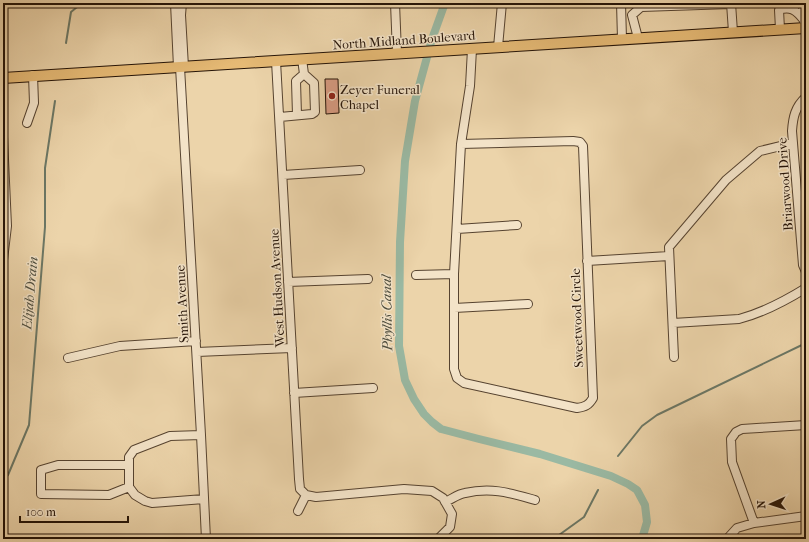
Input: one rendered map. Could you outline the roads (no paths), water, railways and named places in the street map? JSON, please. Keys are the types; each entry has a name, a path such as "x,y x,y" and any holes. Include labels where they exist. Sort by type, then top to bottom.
{"main road":[{"name":"North Midland Boulevard","path":"3,78 780,29 804,25"}],"street":[{"name":"Smith Avenue","path":"175,3 181,67 206,539"},
{"path":"181,67 182,3"},
{"path":"395,3 398,53"},
{"path":"498,47 502,3"},
{"path":"620,3 622,39"},
{"path":"803,3 804,25"},
{"path":"638,38 632,15 641,7 731,4 733,32"},
{"path":"780,29 779,10 785,8 794,10 804,25"},
{"name":"Sweetwood Circle","path":"461,144 573,141 580,142 583,146 593,398 590,404 584,407 577,408 464,383 458,378 454,369 454,274 461,144 470,86 472,49"},
{"path":"280,117 312,114 315,112 314,83 304,74 302,59"},
{"name":"West Hudson Avenue","path":"276,61 300,489 306,495"},
{"path":"297,116 296,81 304,74"},
{"path":"27,123 34,103 33,76"},
{"name":"Briarwood Drive","path":"806,97 797,108 793,118 793,143 803,265 806,272"},
{"path":"3,137 7,226 3,260"},
{"path":"674,357 669,247 726,180 760,151 793,143"},
{"path":"283,175 360,170"},
{"path":"457,229 517,225"},
{"path":"587,261 669,256"},
{"path":"416,275 454,274"},
{"path":"288,282 368,279"},
{"path":"673,323 739,319 794,295 806,288"},
{"path":"454,308 528,304"},
{"path":"68,358 120,346 196,341"},
{"path":"197,352 292,348"},
{"path":"294,393 373,388"},
{"path":"754,523 732,462 731,439 736,432 742,429 806,425"},
{"path":"201,435 170,436 134,450 129,457 129,487 135,496 145,501 152,502 204,499"},
{"path":"129,464 58,465 41,470 41,494 109,495 129,487"},
{"path":"298,511 306,495 316,497 413,489 432,491 443,498 452,514 450,527 438,539"},
{"path":"445,502 464,493 498,490 535,500"},
{"path":"727,539 737,528 754,523 806,516"}],"waterway":[{"name":"Elijah Drain","path":"66,43 71,12 82,3"},
{"name":"Phyllis Canal","path":"445,3 432,39 415,101 405,161 400,242 399,346 405,380 414,399 424,414 441,429 540,454 611,476 637,490 645,505 647,522 642,539"},
{"name":"Elijah Drain","path":"3,480 8,475 29,425 45,227 45,168 55,101"},
{"path":"618,456 642,426 657,415 806,343"},
{"path":"552,539 584,517 598,490"}],"place":[{"name":"Zeyer Funeral Chapel","path":"332,96"}]}
